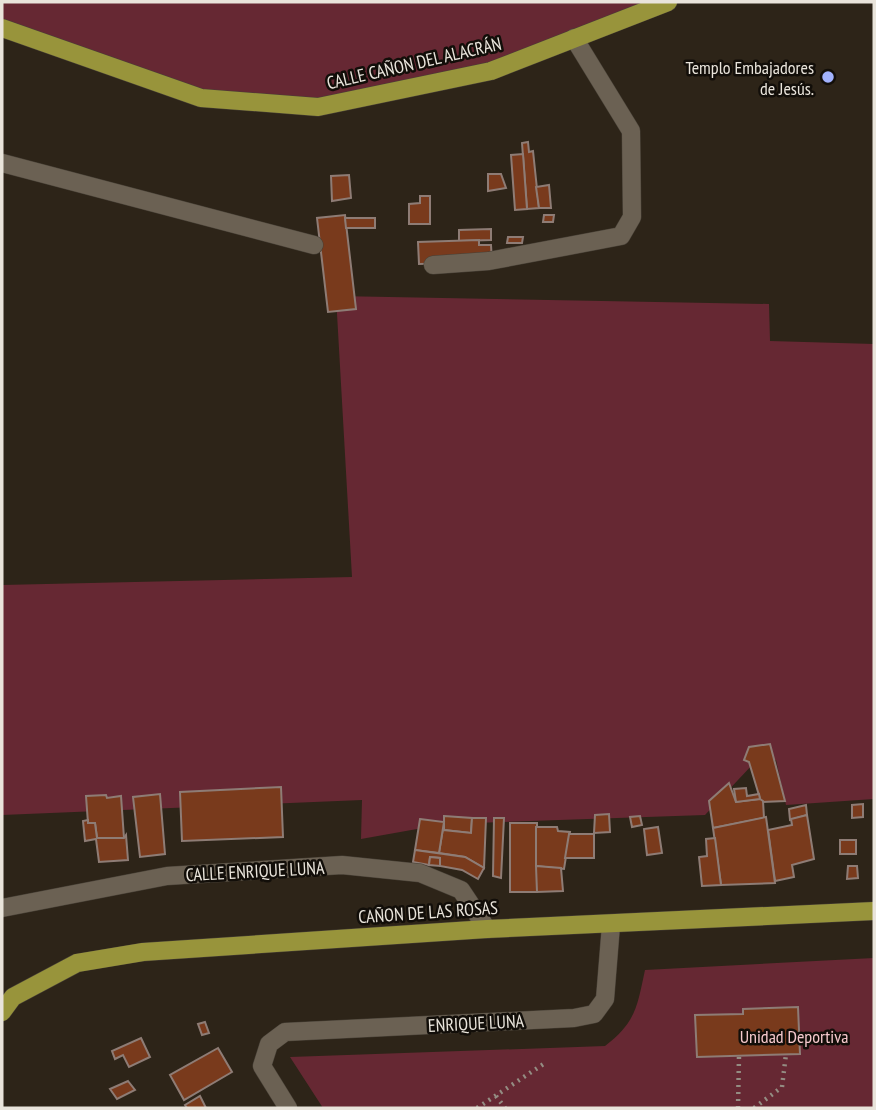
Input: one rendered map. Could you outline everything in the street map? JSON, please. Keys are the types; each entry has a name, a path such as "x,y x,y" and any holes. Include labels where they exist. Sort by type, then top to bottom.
{"main road":[{"name":"CALLE CAÑON DEL ALACRÁN","path":"2,28 201,98 318,107 491,71 668,2"},
{"name":"CAÑON DE LAS ROSAS","path":"2,1012 13,997 76,963 143,951 487,929 874,911"}],"street":[{"path":"433,265 489,261 621,236 632,217 631,131 574,38"},
{"path":"2,163 314,245"},
{"name":"CALLE ENRIQUE LUNA","path":"2,908 167,876 342,865 420,873 461,890 487,929"},
{"name":"ENRIQUE LUNA","path":"288,1108 262,1066 269,1044 285,1032 574,1018 593,1014 605,999 611,925"}],"path":[{"path":"754,1108 782,1087 786,1054"},
{"path":"738,1056 738,1108"},
{"path":"477,1108 545,1063"},
{"path":"496,1096 505,1108"}],"green space":[{"path":"2,2 668,2 491,71 318,107 201,98 2,28"},
{"path":"336,296 769,304 770,341 874,344 874,799 786,805 776,760 754,763 705,815 445,824 361,839 362,800 2,815 2,585 352,577"},
{"name":"Unidad Deportiva","path":"874,958 874,1108 323,1108 290,1057 605,1046 623,1029 634,1013 645,970"}],"building":[{"path":"528,142 529,152 533,151 539,208 527,209 522,143"},
{"path":"523,154 527,209 515,210 511,155"},
{"path":"488,174 501,174 506,188 488,191"},
{"path":"349,175 351,198 332,201 331,176"},
{"path":"549,185 551,208 539,208 536,187"},
{"path":"420,196 430,196 430,224 409,224 409,204 420,203"},
{"path":"345,215 356,309 328,312 317,218"},
{"path":"544,215 554,215 553,222 543,222"},
{"path":"345,218 375,218 375,228 346,228"},
{"path":"491,229 491,240 459,241 459,230"},
{"path":"508,237 523,237 522,243 507,243"},
{"path":"479,240 479,245 491,245 492,262 419,264 418,242"},
{"path":"770,744 785,801 761,802 749,762 744,760 749,747"},
{"path":"729,783 736,802 760,799 763,801 764,818 713,828 709,801"},
{"path":"281,787 283,837 182,841 180,792"},
{"path":"746,788 747,796 759,794 760,799 736,802 734,789"},
{"path":"160,794 165,854 140,857 133,797"},
{"path":"106,795 107,798 121,796 124,838 97,838 95,823 88,823 86,796"},
{"path":"863,804 863,817 852,818 852,805"},
{"path":"806,805 807,815 790,820 789,809"},
{"path":"609,814 610,832 594,833 595,815"},
{"path":"807,815 814,859 792,865 794,877 775,881 768,830 792,825 791,819"},
{"path":"444,816 472,818 471,833 444,830"},
{"path":"640,816 642,825 632,827 630,817"},
{"path":"766,817 775,883 721,885 713,828"},
{"path":"472,818 486,818 484,868 465,857 439,853 444,822 444,830 471,833"},
{"path":"494,818 504,818 501,878 493,876"},
{"path":"420,819 444,822 439,853 415,850"},
{"path":"88,820 88,823 95,823 97,838 124,838 126,835 128,860 99,862 96,839 85,841 83,821"},
{"path":"510,823 537,823 537,892 510,892"},
{"path":"536,827 557,827 558,831 570,832 564,869 536,866"},
{"path":"658,827 662,853 647,855 644,829"},
{"path":"569,834 594,834 594,858 565,858"},
{"path":"715,838 721,885 702,886 699,857 707,856 706,839"},
{"path":"840,840 856,840 856,854 840,854"},
{"path":"415,850 465,857 484,868 478,879 462,870 440,866 440,858 430,857 429,865 413,862"},
{"path":"430,857 440,858 440,866 429,865"},
{"path":"536,866 561,868 563,891 537,892"},
{"path":"848,866 857,866 858,878 847,879"},
{"path":"798,1007 800,1054 697,1057 695,1015 743,1014 743,1009"},
{"path":"205,1022 209,1033 202,1035 198,1024"},
{"path":"141,1038 150,1057 129,1067 123,1055 115,1059 112,1051"},
{"path":"218,1048 232,1072 184,1100 170,1075"},
{"path":"128,1081 135,1090 117,1099 110,1089"},
{"path":"200,1096 206,1108 187,1108 185,1105"}],"place":[{"name":"Templo Embajadores de Jesús.","path":"828,77"}]}
